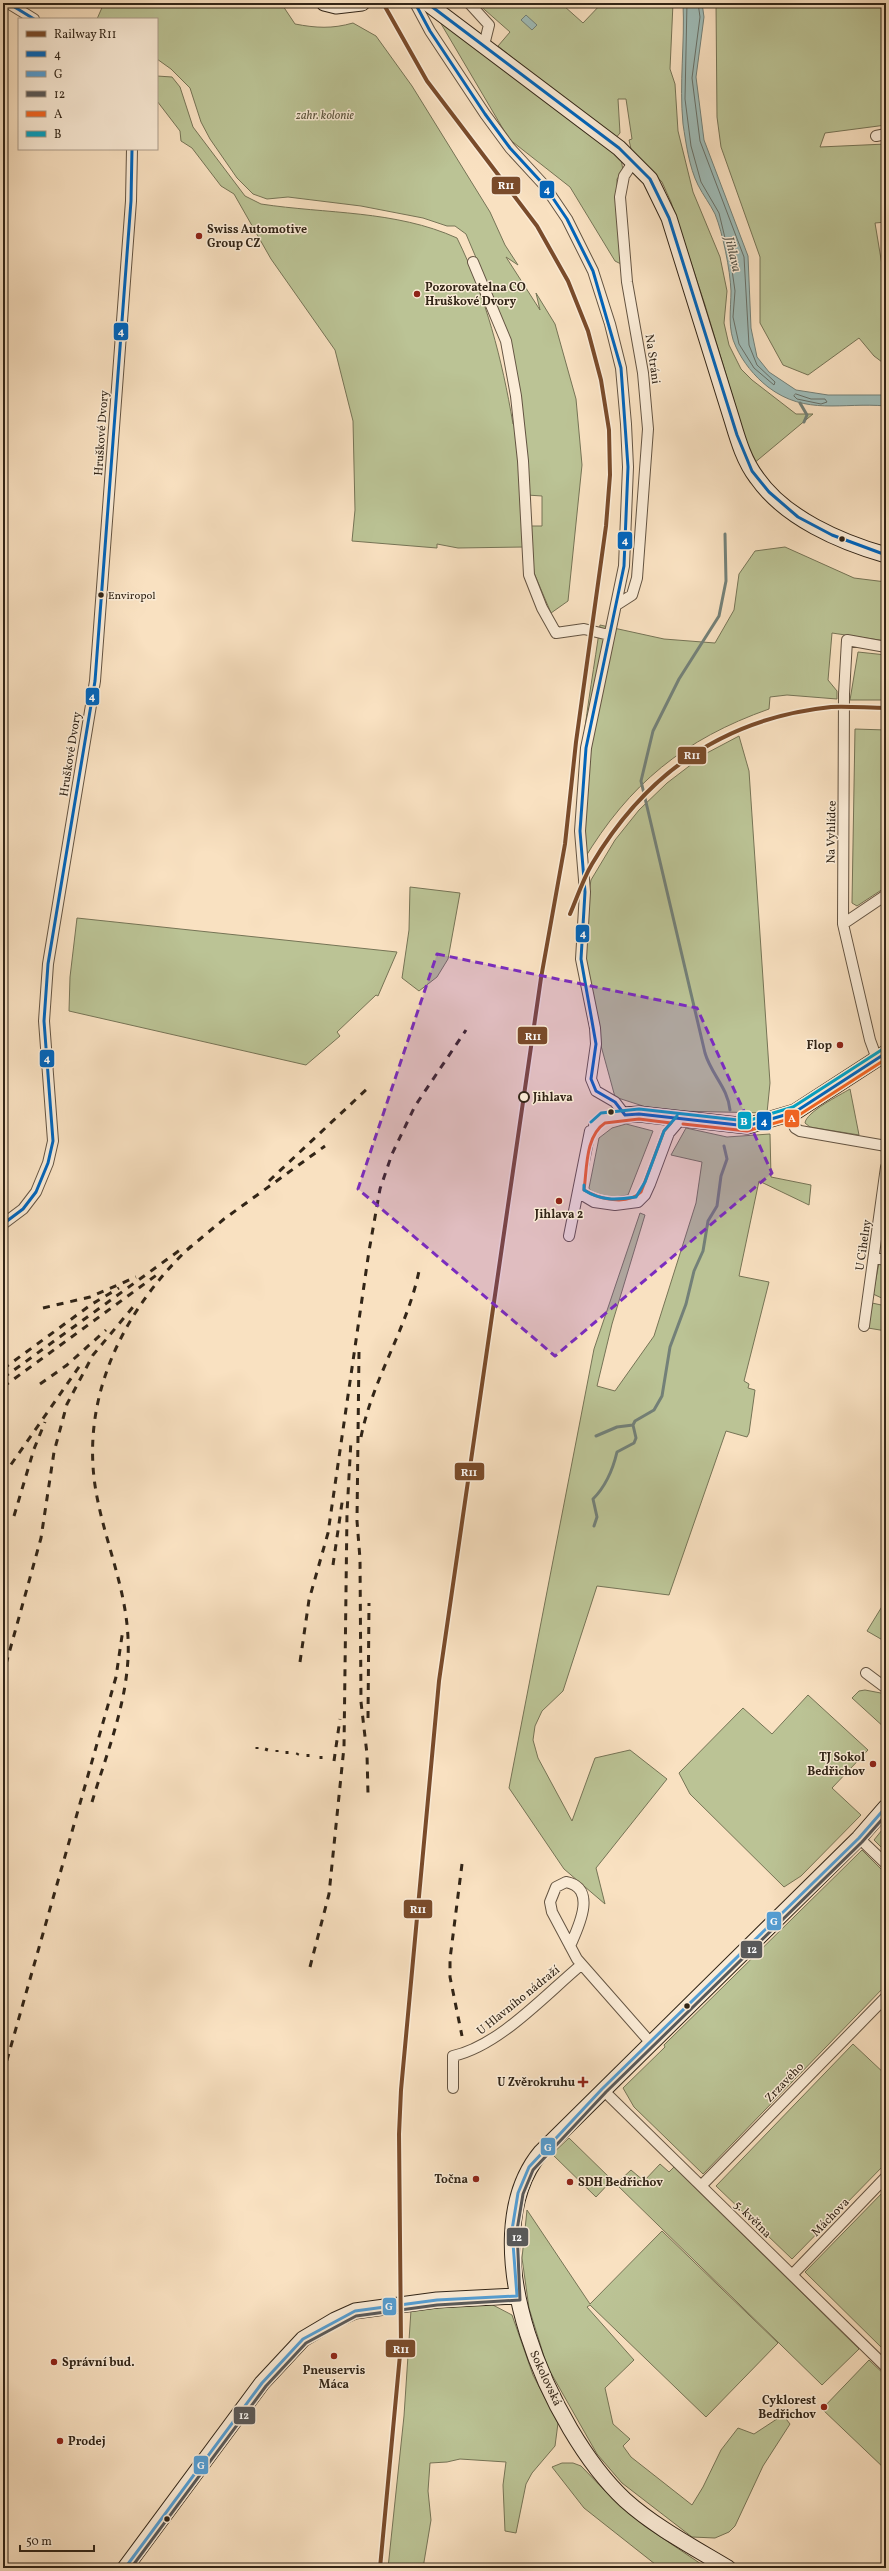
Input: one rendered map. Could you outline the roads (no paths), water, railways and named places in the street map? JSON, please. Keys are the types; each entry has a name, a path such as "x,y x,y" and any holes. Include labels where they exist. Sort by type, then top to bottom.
{"street":[{"path":"8,3 32,18"},
{"path":"324,3 336,6 362,3"},
{"path":"415,3 430,31 494,126 557,202 593,271 610,324 620,368 626,424 626,545 618,604 609,635 589,731 583,777 580,845 585,892 581,959 595,1028 591,1079 593,1087 615,1102 626,1115"},
{"path":"427,3 634,161 657,190 669,218 732,420 753,472 766,490 788,509 814,526 850,543 886,555"},
{"path":"469,3 489,25 484,45"},
{"name":"Hruškové Dvory","path":"3,1224 23,1209 36,1192 48,1164 53,1141 44,1021 48,964 82,767 99,649 131,201 132,150"},
{"name":"Na Stráni","path":"618,604 632,595 637,578 648,429 643,373 627,282 620,197 624,176 634,161"},
{"path":"473,262 506,341 516,396 524,461 529,575 556,633 584,629 609,635"},
{"name":"Na Vyhlídce","path":"881,1056 864,1018 843,924 844,694 847,640 886,647"},
{"path":"843,924 886,895"},
{"path":"569,1236 575,1200 579,1193 592,1128 603,1118 639,1114 747,1126 789,1115 881,1056"},
{"path":"789,1115 795,1128 800,1131 886,1146"},
{"path":"579,1193 594,1202 625,1205 638,1202 645,1196 669,1133 681,1119"},
{"name":"U Cihelny","path":"864,1326 886,1167"},
{"path":"874,1258 886,1260"},
{"path":"866,1673 886,1688"},
{"name":"Sokolovská","path":"728,2568 651,2520 624,2499 582,2449 535,2359 517,2296 512,2230 518,2193 525,2173 541,2152 602,2089 859,1838 886,1807"},
{"path":"859,1838 886,1864"},
{"path":"570,1946 583,1914 583,1901 577,1888 566,1882 556,1887 550,1902 552,1912 570,1946 581,1965 650,2042"},
{"name":"U Hlavního nádraží","path":"453,2088 453,2056 474,2050 493,2040 581,1965"},
{"name":"Zrzavého","path":"701,2186 886,1997"},
{"name":"5. května","path":"602,2089 886,2367"},
{"name":"Máchova","path":"792,2275 886,2177"},
{"path":"124,2568 209,2451 278,2364 303,2338 335,2320 355,2312 437,2300 517,2296"}],"water":[{"path":"683,3 702,3 704,17 696,77 704,140 748,256 751,328 757,357 769,372 796,390 828,395 886,395 886,406 825,406 796,402 782,396 763,383 749,368 736,347 730,326 731,291 728,262 715,214 698,185 692,171 683,124"},
{"path":"526,15 537,25 532,30 521,20"}],"waterway":[{"path":"800,403 807,415 804,422"},
{"path":"725,534 726,581 719,616 679,679 653,731 641,781 705,1053 711,1068 723,1088 729,1102 730,1110"},
{"path":"594,1526 597,1517 593,1499 608,1477 617,1452 634,1443 636,1438 633,1425 635,1421 654,1410 662,1396 670,1347 686,1304 694,1271 703,1251 708,1221 717,1206 721,1176 727,1159 724,1146"},
{"path":"596,1436 617,1427 633,1425"}],"railway":[{"path":"300,1662 309,1600 328,1533 369,1251 380,1189 392,1154 415,1106 466,1030"},
{"path":"269,1181 369,1087"},
{"path":"187,1250 224,1219 325,1146"},
{"path":"92,1802 117,1721 126,1680 128,1659 128,1638 124,1602 97,1497 93,1461 94,1426 100,1393 111,1360 126,1329 145,1299 166,1272 191,1246"},
{"path":"3,1378 180,1250"},
{"path":"361,1437 374,1393 408,1310 420,1266"},
{"path":"3,1387 158,1274"},
{"path":"43,1308 90,1297 136,1277"},
{"path":"3,1369 92,1304 119,1288"},
{"path":"6,1664 41,1538 54,1452 67,1404 93,1355 133,1307"},
{"path":"40,1384 67,1365 106,1330"},
{"path":"359,1352 357,1521 360,1559 361,1702 367,1754 368,1794"},
{"path":"3,1476 81,1364"},
{"path":"14,1516 34,1449 45,1422"},
{"path":"310,1967 329,1894 344,1747 347,1513 351,1440"},
{"path":"333,1565 343,1496"},
{"path":"368,1718 369,1603"},
{"path":"3,2074 116,1677 123,1629"},
{"path":"334,1761 340,1719"},
{"path":"462,1864 450,1959 450,1977 462,2036"}],"rail line":[{"name":"R11","path":"380,2568 401,2344 399,2134 401,2090 439,1681 541,978 565,844 576,742 606,526 610,475 609,430 601,380 588,331 568,281 537,226 427,81 383,3"},
{"name":"R11","path":"570,914 592,864 613,832 637,803 663,777 692,756 723,738 757,723 793,713 831,707 886,708"}],"place":[{"name":"Swiss Automotive Group CZ","path":"199,236"},
{"name":"Pozorovatelna CO Hruškové Dvory","path":"417,294"},
{"name":"Enviropol","path":"101,595"},
{"name":"Flop","path":"840,1045"},
{"name":"Jihlava","path":"524,1097"},
{"name":"Jihlava 2","path":"559,1201"},
{"name":"TJ Sokol Bedřichov","path":"873,1764"},
{"name":"U Zvěrokruhu","path":"583,2082"},
{"name":"Točna","path":"476,2179"},
{"name":"SDH Bedřichov","path":"570,2182"},
{"name":"Pneuservis Máca","path":"334,2356"},
{"name":"Správní bud.","path":"54,2362"},
{"name":"Cyklorest Bedřichov","path":"824,2407"},
{"name":"Prodej","path":"60,2441"}],"park label":[{"name":"zahr. kolonie","path":"325,115"}]}
